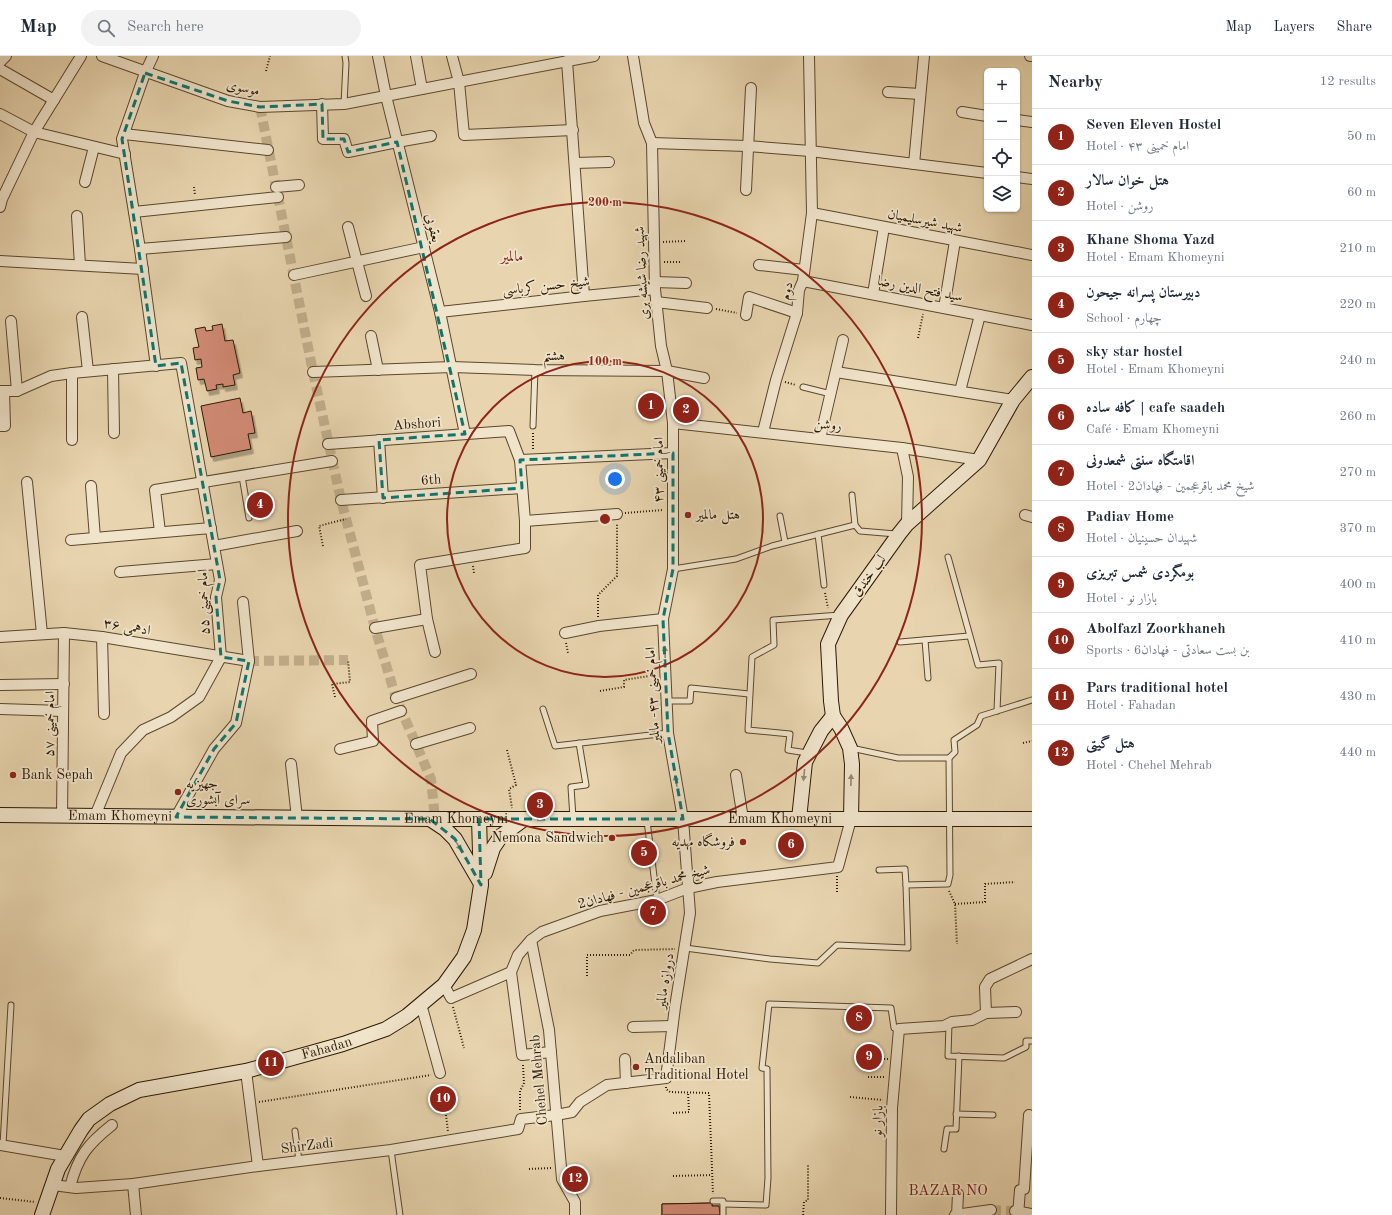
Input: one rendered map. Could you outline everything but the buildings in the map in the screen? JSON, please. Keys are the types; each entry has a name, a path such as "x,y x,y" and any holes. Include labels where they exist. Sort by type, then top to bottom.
{"street":[{"path":"0,62 6,56"},
{"path":"1,201 34,132 81,56"},
{"name":"موسوی","path":"102,56 228,101 260,107 344,104 594,56"},
{"path":"0,426 5,426 2,391 17,391 51,376 88,371 156,366 143,269 122,139 145,72 153,56"},
{"name":"یعقوبی","path":"378,56 386,96 440,312 465,434"},
{"path":"416,56 422,89"},
{"path":"452,56 459,82 464,135 573,130"},
{"name":"شهید رضا شیشه بری","path":"633,56 644,123 652,143 656,302 661,346 667,371"},
{"name":"دوم","path":"763,432 776,380 797,313 799,290 803,281 812,213 809,56"},
{"path":"914,164 924,56"},
{"path":"567,61 584,296"},
{"path":"0,69 54,100"},
{"path":"746,190 751,88"},
{"path":"888,92 920,94"},
{"path":"322,104 323,139 344,139 348,152 431,136"},
{"path":"962,112 984,116"},
{"path":"0,114 34,132 124,154"},
{"path":"1020,120 1032,122"},
{"path":"124,134 268,150"},
{"path":"652,143 747,146 810,151 984,174"},
{"path":"86,182 94,147"},
{"path":"575,163 609,162"},
{"path":"1020,177 1032,179"},
{"path":"134,212 277,192 298,185"},
{"name":"شهید شیرسلیمیان","path":"812,213 1032,255"},
{"path":"77,216 80,265"},
{"path":"348,227 366,296"},
{"path":"873,294 884,227"},
{"path":"140,249 286,237"},
{"path":"944,308 955,241"},
{"path":"294,275 424,247"},
{"path":"0,261 143,269"},
{"path":"759,265 804,270"},
{"name":"سید فتح الدین رضا","path":"803,281 1032,325"},
{"name":"شیخ حسن کرباسی","path":"440,312 686,283"},
{"path":"746,315 749,297 797,313"},
{"path":"656,302 707,308"},
{"path":"960,391 980,315"},
{"path":"82,317 88,371"},
{"path":"11,321 17,391"},
{"path":"371,336 378,370"},
{"path":"820,439 843,340"},
{"name":"امام خمینی ۵۵","path":"156,366 181,363 220,580 216,596 221,657"},
{"name":"هشتم","path":"313,372 452,367 535,370 667,371 704,378"},
{"path":"113,369 114,433"},
{"name":"امام خمینی ۴۳","path":"667,371 672,422 673,453 673,569"},
{"path":"836,372 1013,400"},
{"path":"72,373 72,440"},
{"name":"لب خندق","path":"851,819 852,764 850,748 842,728 833,716 831,701 828,644 835,615 903,529 980,460 1013,400 1032,377"},
{"name":"روشن","path":"672,422 902,448 980,460"},
{"name":"Abshori","path":"328,444 509,431 520,460"},
{"path":"379,440 382,498"},
{"path":"902,448 908,477 903,529"},
{"path":"435,652 427,619 420,565 525,548 525,521 520,460 673,453"},
{"path":"160,532 155,490 332,461"},
{"path":"27,482 42,634"},
{"path":"91,486 95,538"},
{"name":"6th","path":"341,500 522,488"},
{"path":"525,521 617,514"},
{"path":"71,540 211,528"},
{"path":"214,546 297,531"},
{"path":"120,572 217,564"},
{"name":"امام خمینی ۴۳- مالمیر","path":"673,569 664,619 668,733 683,819 688,888"},
{"path":"176,817 214,749 236,723 250,661 243,602"},
{"path":"375,628 427,619"},
{"path":"565,633 599,626 664,619"},
{"name":"ادهمی ۳۶","path":"0,637 64,633 102,636 250,661"},
{"name":"امام خمینی ۵۷","path":"62,816 64,633"},
{"path":"102,636 104,714"},
{"path":"95,816 121,753 143,730 171,717 199,697 221,657"},
{"path":"396,698 470,674"},
{"path":"1,685 64,684"},
{"path":"0,709 63,711"},
{"path":"340,749 373,741 372,721 401,711"},
{"path":"799,819 805,762 821,731 833,716"},
{"path":"416,744 470,728"},
{"path":"291,764 297,818"},
{"path":"736,775 742,819"},
{"name":"Emam Khomeyni","path":"0,815 647,820 1032,819"},
{"path":"430,819 445,828 455,839 482,885"},
{"name":"Fahadan","path":"44,1209 58,1169 81,1130 89,1119 124,1096 139,1090 246,1071 343,1044 386,1029 407,1016 444,985 464,957 474,930 482,885 479,819"},
{"path":"482,885 493,848 501,836 519,819"},
{"path":"838,867 851,819"},
{"name":"شیخ محمد باقرعجمین - فهادان2","path":"511,972 518,955 531,940 542,932 600,911 657,900 688,888 717,882 838,867"},
{"name":"دروازه مالمیر","path":"666,1078 672,1026 690,913 688,888"},
{"name":"Chehel Mehrab","path":"531,940 549,1030 562,1179 575,1202 575,1215"},
{"path":"986,1013 985,987 990,979 1032,959"},
{"path":"444,985 451,998 511,972 522,1055 551,1052"},
{"path":"421,1004 440,1073"},
{"path":"899,1029 944,1026 952,1022 972,1020 986,1013 1016,1012"},
{"path":"633,1027 672,1026"},
{"name":"بازار نو","path":"891,1215 893,1101 899,1029"},
{"path":"625,1059 626,1082"},
{"path":"246,1071 258,1166"},
{"path":"521,1119 556,1116 572,1112 580,1102 607,1085 666,1078"},
{"path":"1029,1116 1029,1159 1024,1189 1020,1190 1017,1212 1032,1214"},
{"name":"ShirZadi","path":"53,1185 76,1188 133,1184 258,1166 391,1150 518,1129 521,1119"},
{"path":"70,1187 74,1170 83,1152 95,1138 112,1124"},
{"path":"2,1145 65,1156"},
{"path":"133,1184 136,1215"},
{"path":"958,1194 956,1215 990,1210"}],"lane":[{"path":"344,104 345,56"},
{"path":"533,426 535,370"},
{"path":"803,386 830,394"},
{"path":"242,476 249,518"},
{"path":"852,495 855,525 860,532 903,529"},
{"path":"780,516 785,542"},
{"path":"673,569 736,560 785,542 855,525"},
{"path":"818,534 824,585"},
{"path":"948,557 978,665 998,663 997,711"},
{"path":"809,754 788,750 790,734 748,730 752,657 774,645 773,620 835,615"},
{"path":"900,642 969,636"},
{"path":"925,640 928,678"},
{"path":"667,701 690,701 691,688 749,694"},
{"path":"850,748 898,758 949,758 955,752 954,740 977,725 981,716 1032,700"},
{"path":"543,709 555,746 668,733"},
{"path":"573,819 571,787 586,785 579,743"},
{"path":"906,885 948,884 950,875 949,758"},
{"path":"647,820 657,900"},
{"path":"685,948 770,960 818,963 837,945 908,948 905,869 879,870"},
{"path":"713,1201 723,1201 723,1204 766,1205 768,1178 767,1070 762,1068 769,1004 891,1008 894,1028 899,1029"},
{"path":"2,1145 11,1005"},
{"path":"949,1023 948,1056 1004,1058 1026,1047 1026,1041 1032,1041"},
{"path":"944,1149 947,1129 956,1129 959,1056"},
{"path":"956,1114 993,1115"},
{"path":"295,1132 299,1161"},
{"path":"391,1150 400,1215"},
{"path":"723,1204 723,1215"}],"path":[{"path":"266,71 270,56"},
{"path":"654,242 686,241"},
{"path":"654,262 682,262"},
{"path":"918,338 925,305"},
{"path":"707,308 746,315"},
{"path":"776,380 803,386"},
{"path":"533,426 534,459"},
{"path":"599,626 598,595 617,576 617,514 673,509"},
{"path":"323,546 319,526 346,519"},
{"path":"824,585 835,615"},
{"path":"335,697 332,684 350,682 348,660"},
{"path":"600,692 624,686 624,680 666,674"},
{"path":"1023,743 1032,741"},
{"path":"507,750 516,785 509,789 519,819"},
{"path":"837,892 838,867"},
{"path":"955,904 985,902 985,884 1015,882"},
{"path":"948,884 949,893 955,904 957,944"},
{"path":"587,976 587,956 630,955 634,950 685,948"},
{"path":"451,998 464,1048"},
{"path":"521,1119 520,1091 524,1083 522,1055"},
{"path":"869,1059 897,1059"},
{"path":"250,1103 440,1073"},
{"path":"868,1077 895,1077"},
{"path":"666,1078 666,1089 670,1092 709,1092 713,1201"},
{"path":"673,1113 689,1112 688,1092"},
{"path":"850,1097 893,1101"},
{"path":"446,1115 449,1141"},
{"path":"803,1215 804,1202 808,1200 808,1164"},
{"path":"529,1169 561,1167"},
{"path":"673,1176 712,1175"},
{"path":"0,1198 44,1209"}],"highlighted area":[{"path":"145,73 228,101 260,107 322,104 323,139 344,139 348,152 397,142 465,434 379,440 383,498 522,488 520,460 673,453 673,569 663,619 668,733 683,819 479,819 481,885 455,839 430,819 176,817 214,749 236,723 249,661 221,657 216,597 220,580 181,363 156,366 122,139"}],"tunnel":[{"path":"260,107 313,372 341,500 375,628 396,698 431,779 435,819"},
{"path":"249,661 348,660"},
{"path":"991,1210 1015,1211"}],"place":[{"name":"Seven Eleven Hostel","path":"651,406"},
{"name":"هتل خوان سالار","path":"686,410"},
{"name":"دبیرستان پسرانه جیحون","path":"260,505"},
{"name":"هتل مالمير","path":"688,515"},
{"name":"Bank Sepah","path":"13,775"},
{"name":"جهیزیه سرای آبشوری","path":"178,792"},
{"name":"Khane Shoma Yazd","path":"540,805"},
{"name":"Nemona Sandwich","path":"612,838"},
{"name":"فروشگاه مهدیه","path":"743,842"},
{"name":"کافه ساده | cafe saadeh","path":"791,845"},
{"name":"sky star hostel","path":"644,853"},
{"name":"اقامتگاه سنتی شمعدونی","path":"653,912"},
{"name":"Padiav Home","path":"859,1018"},
{"name":"بومگردی شمس تبریزی","path":"869,1057"},
{"name":"Pars traditional hotel","path":"271,1063"},
{"name":"Andaliban Traditional Hotel","path":"636,1067"},
{"name":"Abolfazl Zoorkhaneh","path":"443,1099"},
{"name":"هتل گیتی","path":"575,1179"}],"district":[{"name":"مالمیر","path":"512,257"},
{"name":"BAZAR NO","path":"948,1191"}]}
